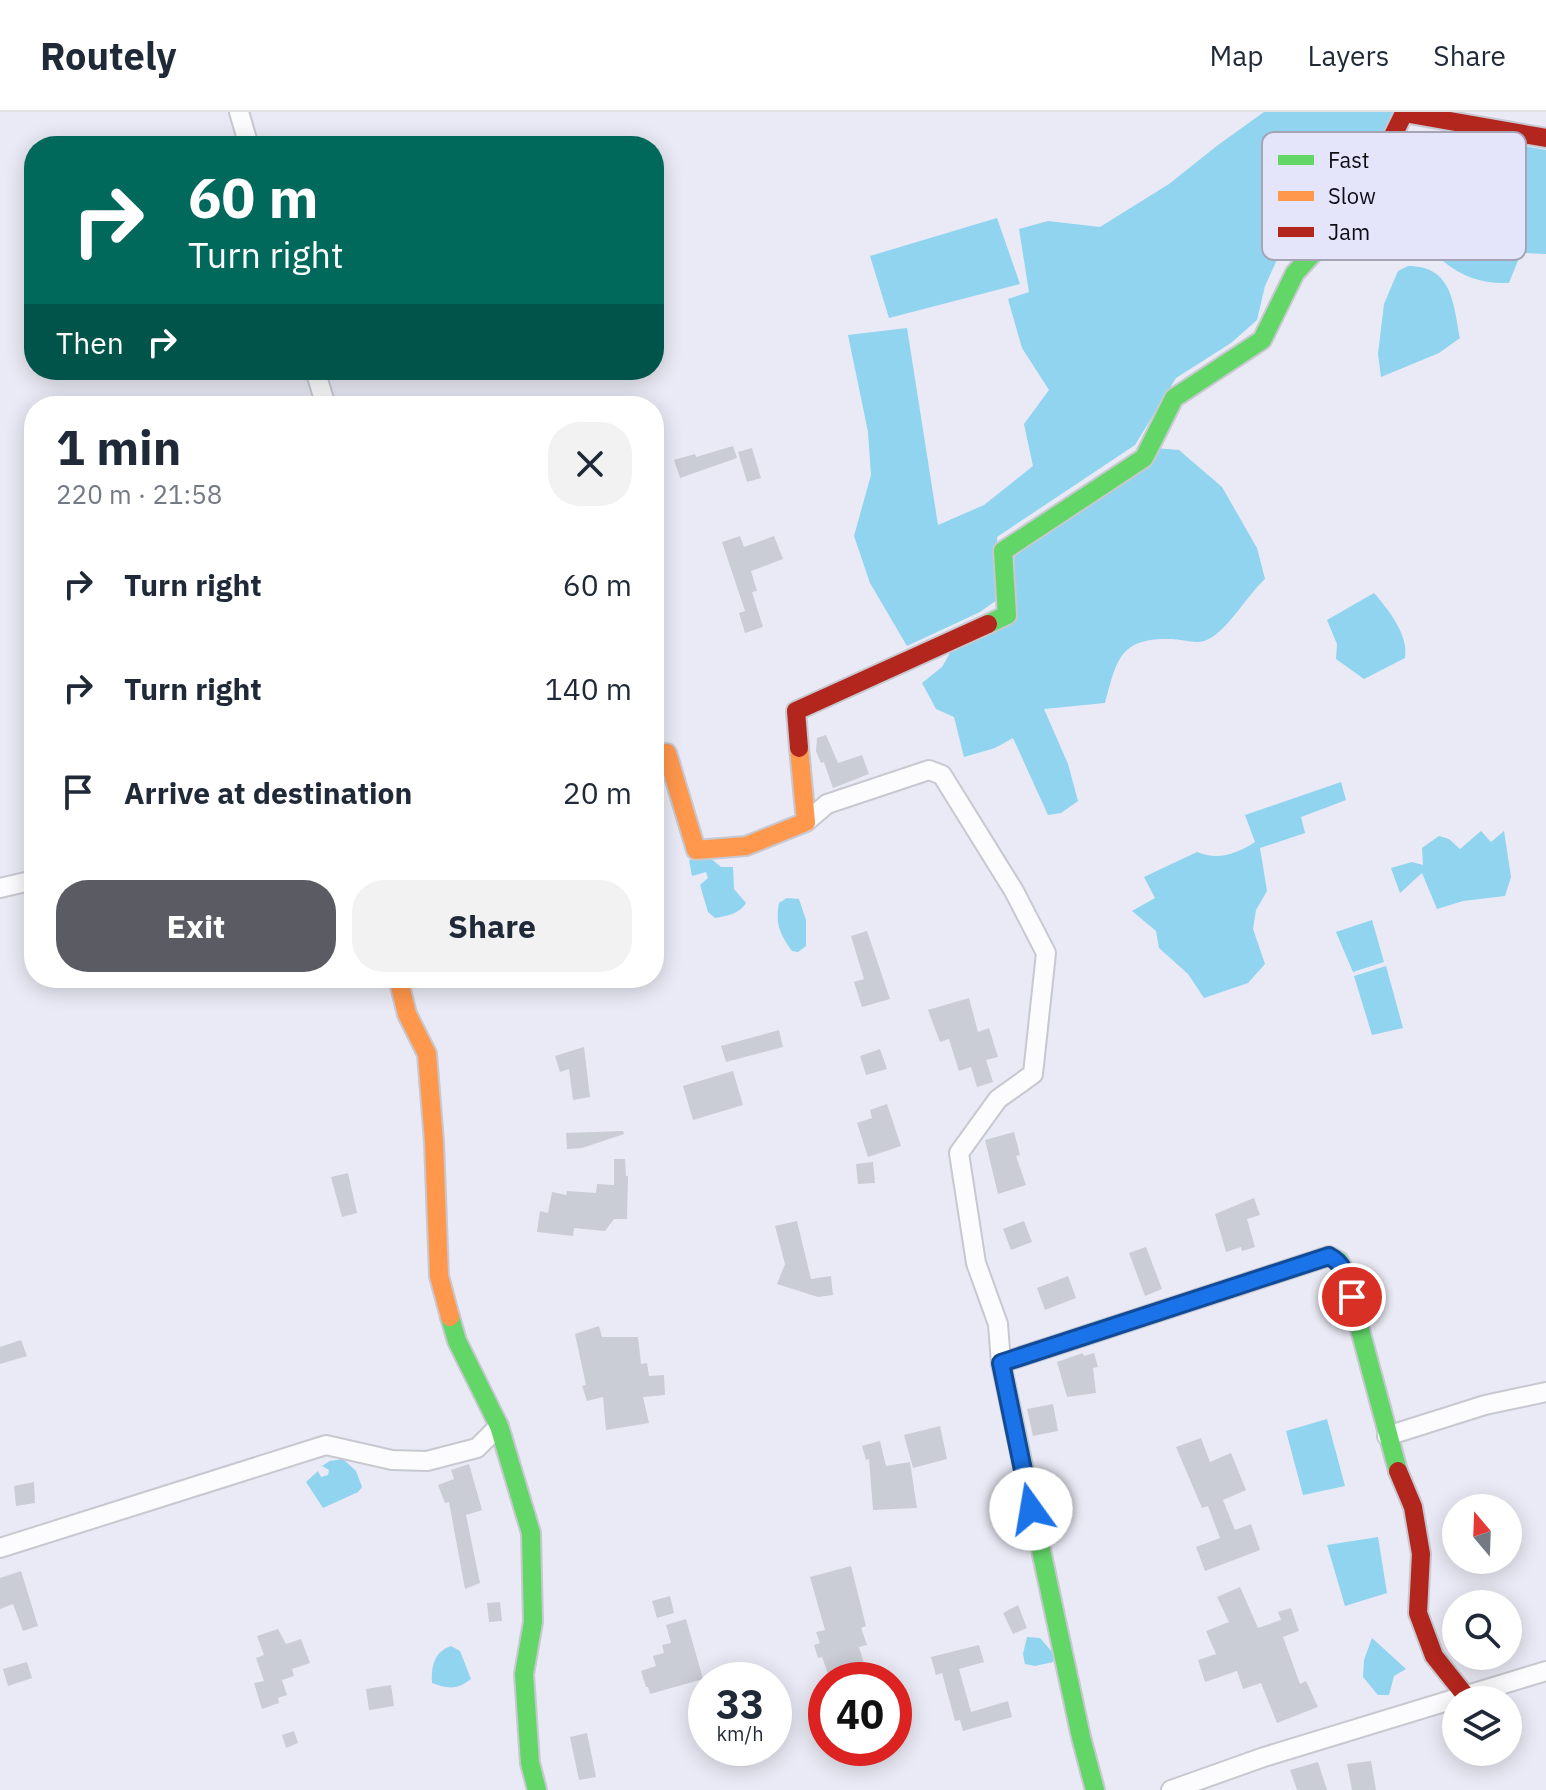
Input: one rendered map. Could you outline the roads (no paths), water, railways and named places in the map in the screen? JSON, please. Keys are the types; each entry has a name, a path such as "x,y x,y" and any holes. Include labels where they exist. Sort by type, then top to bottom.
{"street":[{"path":"239,112 246,136"},
{"path":"1395,132 1404,113 1512,132"},
{"path":"1526,134 1546,138"},
{"path":"806,822 796,711 1007,615 1003,551 1144,458 1174,398 1262,340 1295,273 1307,260"},
{"path":"664,754 667,753 696,850 746,846 806,822 827,804 929,770 942,775 1014,891 1046,953 1033,1074 998,1099 959,1153 976,1263 998,1324 1001,1363 1095,1790"},
{"path":"0,888 24,882"},
{"path":"400,988 407,1014 427,1054 439,1276 457,1341 499,1426 531,1533 533,1622 524,1674 530,1763 537,1790"},
{"path":"1001,1363 1329,1256 1339,1261 1344,1270 1396,1466 1413,1507 1421,1554 1418,1613 1434,1656 1458,1686"},
{"path":"1387,1436 1485,1405 1546,1392"},
{"path":"0,1548 326,1445 392,1460 427,1461 477,1448 499,1426"},
{"path":"1495,1686 1546,1671"},
{"path":"1171,1790 1264,1757 1442,1702"}],"water":[{"path":"1264,112 1395,112 1383,132 1262,132 1262,260 1277,260 1265,286 1257,320 1231,343 1176,378 1135,445 997,537 1001,597 980,612 907,646 870,583 854,536 871,475 868,432 848,335 907,328 938,525 984,505 1033,466 1024,424 1049,390 1022,348 1008,299 1029,292 1019,229 1048,221 1100,227 1169,184"},
{"path":"1526,146 1546,150 1546,254 1526,253"},
{"path":"997,218 1020,284 889,318 870,256"},
{"path":"1518,260 1509,283 1473,278 1443,261"},
{"path":"1408,266 1434,272 1442,279 1452,299 1460,338 1439,353 1381,377 1378,354 1384,304 1398,271"},
{"path":"1155,448 1179,450 1222,487 1257,548 1265,579 1212,637 1196,642 1154,639 1131,647 1117,663 1105,703 1044,709 1068,764 1078,801 1061,813 1048,815 1013,738 995,748 964,757 954,717 936,709 922,683 942,667 958,639 1012,611 1015,544"},
{"path":"1374,593 1401,632 1405,658 1364,679 1336,659 1337,644 1327,620"},
{"path":"1341,782 1346,800 1301,817 1305,833 1260,848 1267,891 1256,910 1253,929 1265,964 1248,983 1204,998 1188,974 1159,948 1156,931 1132,911 1155,898 1144,877 1197,852 1220,856 1241,850 1255,842 1245,815"},
{"path":"1481,831 1491,842 1504,831 1511,877 1505,896 1463,901 1437,909 1422,873 1400,893 1391,868 1412,862 1423,865 1422,848 1439,836 1449,839 1460,849"},
{"path":"708,856 721,867 733,867 734,889 746,903 732,914 715,918 708,912 700,885 708,878 706,872 692,876 689,860"},
{"path":"787,898 799,899 806,920 806,946 798,952 792,951 778,923 779,903"},
{"path":"1372,920 1384,962 1353,972 1336,932"},
{"path":"1386,966 1403,1028 1372,1035 1354,976"},
{"path":"1327,1419 1345,1486 1303,1495 1286,1431"},
{"path":"343,1459 356,1471 362,1487 358,1492 323,1508 306,1482 318,1471 321,1477 328,1475 329,1470 322,1466"},
{"path":"1378,1537 1387,1593 1345,1606 1327,1545"},
{"path":"1027,1637 1040,1638 1054,1654 1053,1662 1035,1666 1025,1664 1023,1654"},
{"path":"1372,1638 1406,1669 1394,1676 1389,1695 1378,1695 1363,1677 1364,1660"},
{"path":"451,1646 460,1651 471,1679 452,1687 432,1683 435,1660"}]}
